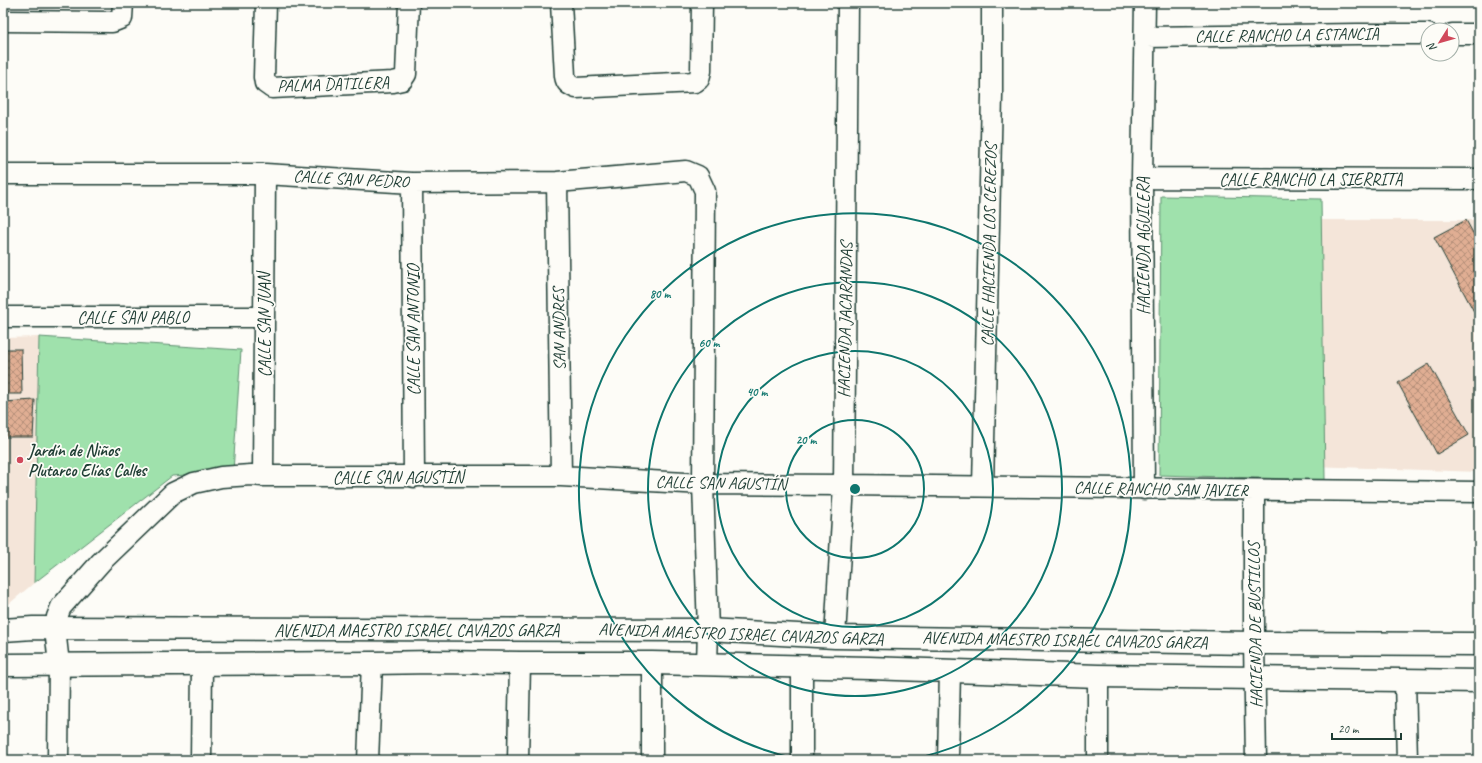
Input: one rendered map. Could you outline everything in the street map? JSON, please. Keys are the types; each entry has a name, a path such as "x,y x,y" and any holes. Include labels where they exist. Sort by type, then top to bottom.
{"street":[{"name":"PALMA DATILERA","path":"266,3 264,77 265,83 272,88 393,82 402,80 406,74 409,3"},
{"path":"561,3 565,76 570,86 576,88 692,83 699,78 701,72 702,3"},
{"name":"HACIENDA JACARANDAS","path":"835,637 844,485 848,3"},
{"name":"CALLE HACIENDA LOS CEREZOS","path":"983,486 992,95 992,3"},
{"name":"HACIENDA AGUILERA","path":"1144,489 1142,178 1145,3"},
{"path":"3,21 112,22 121,11"},
{"name":"CALLE RANCHO LA ESTANCIA","path":"1145,37 1420,34"},
{"path":"1460,34 1479,34"},
{"name":"CALLE SAN PEDRO","path":"3,174 265,174 412,183 557,182 686,171 698,176 705,191 703,484"},
{"name":"CALLE SAN JUAN","path":"263,476 265,174"},
{"name":"CALLE RANCHO LA SIERRITA","path":"1142,178 1479,180"},
{"name":"SAN ANDRES","path":"557,182 562,476"},
{"name":"CALLE SAN ANTONIO","path":"412,183 414,477"},
{"name":"CALLE SAN PABLO","path":"3,317 264,317"},
{"name":"CALLE SAN AGUSTÍN","path":"58,760 59,664 55,629 57,617 62,606 101,562 173,493 194,483 221,476 251,475 414,477 562,476 703,484 844,485"},
{"path":"703,484 708,630 707,664"},
{"name":"CALLE RANCHO SAN JAVIER","path":"844,485 1479,492"},
{"name":"HACIENDA DE BUSTILLOS","path":"1254,490 1256,760"},
{"name":"AVENIDA MAESTRO ISRAEL CAVAZOS GARZA","path":"3,630 708,630 835,637 1254,643 1479,644"},
{"name":"AVENIDA MAESTRO ISRAEL CAVAZOS GARZA","path":"3,665 434,662 707,664 1098,676 1479,681"},
{"path":"368,760 372,663"},
{"path":"518,760 520,663"},
{"path":"200,760 202,664"},
{"path":"652,664 652,760"},
{"path":"802,667 802,760"},
{"path":"948,760 950,672"},
{"path":"1098,676 1098,760"},
{"path":"1405,680 1407,760"}],"shaded area":[{"path":"1312,220 1479,220 1479,472 1312,466"},
{"name":"Jardín de Niños Plutarco Elías Calles","path":"39,337 34,583 4,608 3,338"}],"green space":[{"path":"1161,196 1321,199 1325,480 1159,475"},
{"path":"39,337 241,350 233,472 172,476 34,583"}],"building":[{"path":"1466,220 1479,244 1479,321 1434,237"},
{"path":"3,349 21,349 22,394 3,394"},
{"path":"1429,364 1469,435 1437,454 1398,383"},
{"path":"35,400 33,437 3,437 3,402"}],"place":[{"name":"Jardín de Niños Plutarco Elías Calles","path":"20,460"}]}
